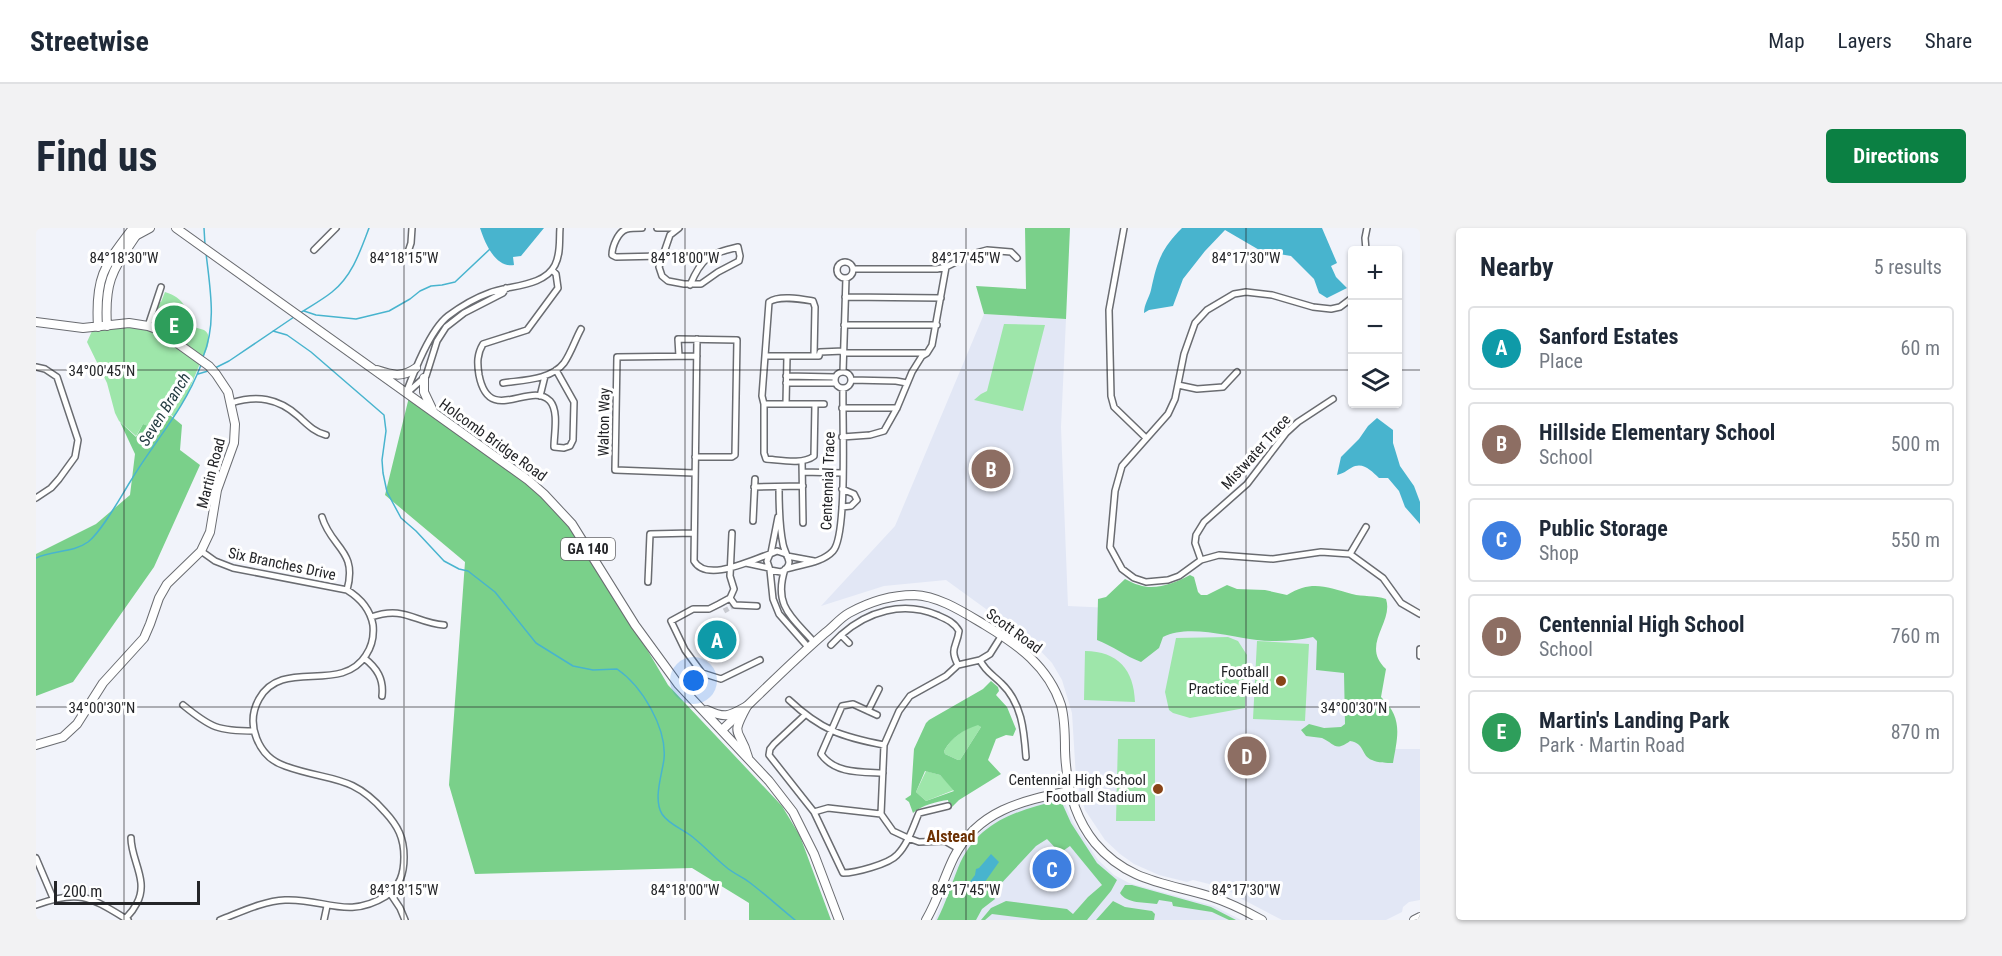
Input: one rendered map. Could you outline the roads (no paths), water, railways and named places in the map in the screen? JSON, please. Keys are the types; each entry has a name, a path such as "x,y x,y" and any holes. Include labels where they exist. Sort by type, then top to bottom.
{"main road":[{"path":"137,230 150,228"},
{"name":"Holcomb Bridge Road","path":"175,228 528,480 559,509 582,539 649,646 678,684 781,795 804,830 839,920"},
{"path":"369,367 394,376 410,373 416,368"},
{"path":"424,378 424,392 435,414"},
{"path":"700,707 724,717 731,716 747,706"},
{"path":"747,706 736,728 737,736 745,746 749,759"}],"street":[{"path":"314,250 336,228"},
{"path":"408,252 412,228"},
{"path":"406,394 416,368 447,317 487,293 542,278 552,270 558,257 560,228"},
{"path":"642,228 626,229 622,232 612,249 612,255 616,257 662,256"},
{"path":"657,228 679,228"},
{"path":"679,228 670,235 659,267 662,276 668,281 690,285 706,282 739,261 740,256 738,247 706,257 690,285"},
{"path":"1124,228 1109,309 1111,396 1114,407 1146,438"},
{"path":"1366,228 1366,246"},
{"path":"107,326 105,296 108,286 137,230"},
{"path":"98,327 96,298 102,276 111,258 137,230"},
{"path":"854,269 946,267 972,254 987,250 1011,252 1017,258"},
{"path":"846,278 838,273 840,263 849,262 854,269"},
{"path":"842,437 879,433 888,425 907,383 922,356 932,345 946,267"},
{"path":"846,278 851,276 854,269"},
{"path":"552,270 556,274 558,288 527,330 483,344 477,358 481,383 491,398 507,402 540,396 547,398 554,408 554,447 564,448 570,446 573,440 574,402 556,370"},
{"path":"843,372 846,278"},
{"path":"148,326 161,287"},
{"path":"406,394 426,376 434,339 453,320 503,293 506,288"},
{"path":"1350,300 1340,307 1331,309 1313,307 1260,292 1246,292 1234,294 1207,310 1195,323 1184,354 1175,399 1168,414 1122,466 1118,477 1110,547 1122,569 1134,578 1146,582 1168,580 1179,576 1201,560 1219,555 1273,559 1321,552 1350,554 1383,578 1407,608 1420,614"},
{"path":"487,293 491,299"},
{"path":"844,297 942,298"},
{"path":"814,355 815,307 813,301 773,299 769,303 762,396 766,459 802,461 814,456 815,404"},
{"name":"Martin Road","path":"36,322 67,327 98,327 129,323 148,326 169,335 209,366 223,383 231,403 235,424 234,443 217,489 210,532 201,551 166,584 144,638 103,683 77,724 63,736 36,745"},
{"path":"844,325 936,325"},
{"path":"503,383 545,376 556,370 564,363 581,329"},
{"path":"678,356 678,339 737,340 735,454 732,457 695,457"},
{"path":"697,339 693,533 693,553 697,566 716,571 777,551 814,561"},
{"path":"765,356 819,356 820,352 927,353"},
{"name":"Walton Way","path":"694,473 615,470 617,357 696,356"},
{"path":"786,404 787,356"},
{"path":"36,367 45,369 57,377 78,440 75,457 51,488 36,498"},
{"path":"843,372 849,375 851,380 849,386 843,388 838,387 836,380 837,374 843,372"},
{"path":"1178,385 1197,389 1223,387 1238,372"},
{"path":"540,396 545,376"},
{"path":"786,380 836,380"},
{"path":"851,380 907,383"},
{"name":"Centennial Trace","path":"786,569 825,558 836,549 842,507 843,388"},
{"path":"231,403 253,398 274,401 290,409 313,430 326,435"},
{"name":"Mistwater Trace","path":"1201,560 1195,543 1196,535 1203,522 1248,484 1286,433 1298,422 1333,399"},
{"path":"764,404 824,404"},
{"path":"843,408 897,408"},
{"path":"802,461 803,523"},
{"path":"803,472 842,473"},
{"path":"753,521 755,479"},
{"path":"754,487 803,486"},
{"path":"779,487 779,516 789,564 780,591 789,615 811,645"},
{"path":"842,489 854,494 857,500 851,506 842,507"},
{"path":"779,516 767,561 773,599 779,614 811,645"},
{"path":"322,518 347,559 350,574 346,590"},
{"path":"1350,554 1366,527"},
{"path":"648,582 650,534 693,533"},
{"path":"732,533 730,576 734,589 730,598 709,609 693,609 671,621 685,650 702,673 722,679 760,660"},
{"name":"Six Branches Drive","path":"201,551 232,568 346,590 362,601 371,617"},
{"path":"744,562 778,573 786,569"},
{"name":"Scott Road","path":"722,730 846,614 870,602 916,595 957,608 1002,635 1030,657 1044,671 1054,687 1062,708 1069,791 1080,820 1095,843 1129,872 1146,880 1228,903 1262,920"},
{"path":"730,598 735,605 756,606"},
{"path":"719,604 724,611"},
{"path":"831,645 850,627 872,614 895,608 910,608 927,611 956,625 959,631 953,647 953,656 958,665"},
{"path":"220,920 273,901 295,900 344,909 357,909 379,900 394,890 399,883 404,865 403,840 393,821 373,798 355,786 275,762 261,749 254,731 253,717 256,704 263,692 273,683 289,677 341,674 354,668 364,658 373,638 371,617 386,613 400,613 432,624 444,625"},
{"path":"842,635 849,643"},
{"path":"959,849 945,841 918,842 893,831 881,814 884,745 899,711 909,696 946,675 958,665 980,660 990,654 1002,635"},
{"path":"1420,649 1420,656"},
{"path":"364,658 380,675 382,696"},
{"path":"980,660 983,668 1003,685 1014,701 1023,727 1026,757"},
{"path":"868,711 879,689"},
{"path":"789,700 805,715 831,731 846,738 884,745"},
{"path":"877,715 853,704 842,706 821,754 828,764 849,771 883,773"},
{"path":"183,705 216,728 231,731 254,731"},
{"path":"805,715 774,744 769,755 814,813 843,873 851,873 894,858 908,838 919,813 948,806"},
{"path":"926,920 959,849 984,820 1005,807 1069,791"},
{"path":"814,813 828,808 881,814"},
{"path":"36,905 53,898 70,895 88,897 127,919 137,903 141,888 141,875 132,849 131,838"},
{"path":"36,858 53,898"},
{"path":"390,893 405,920"},
{"path":"324,920 327,906"},
{"path":"1414,920 1420,917"}],"water":[{"path":"480,228 544,228 521,256 513,257 514,265 507,265 496,259"},
{"path":"1182,228 1322,228 1337,263 1331,266 1336,277 1347,288 1327,298 1319,293 1314,279 1291,256 1261,251 1225,230 1183,279 1173,306 1144,313 1161,256"},
{"path":"1377,418 1393,430 1393,443 1400,466 1414,486 1420,502 1420,524 1405,507 1399,491 1388,478 1379,478 1363,466 1355,466 1337,475 1341,457"},
{"path":"991,854 999,862 982,886 975,889 969,883 976,869"}],"waterway":[{"path":"204,228 205,245"},
{"name":"Seven Branch","path":"300,313 328,295 345,279 355,263 369,228"},
{"path":"304,311 316,315 356,319 389,311 431,286 455,282 490,249"},
{"path":"203,357 211,319 206,253"},
{"name":"Seven Branch","path":"215,368 294,317"},
{"path":"273,331 287,335 311,352 384,415 386,431 382,460 387,492 401,518 444,561 468,571 495,592 536,643 573,666 593,670 617,669 635,686 657,721 664,747 658,794 662,814 795,920"},
{"name":"Seven Branch","path":"36,558 82,546 93,537 177,412 201,365"},
{"name":"Seven Branch","path":"198,374 208,371"}],"tunnel":[{"path":"724,611 735,605"}],"place":[{"name":"Martin's Landing Park","path":"174,325"},
{"name":"Hillside Elementary School","path":"991,469"},
{"name":"Sanford Estates","path":"717,640"},
{"name":"Football Practice Field","path":"1281,681"},
{"name":"Centennial High School","path":"1247,756"},
{"name":"Centennial High School Football Stadium","path":"1158,789"},
{"name":"Public Storage","path":"1052,869"}],"district":[{"name":"Alstead","path":"951,836"}]}
